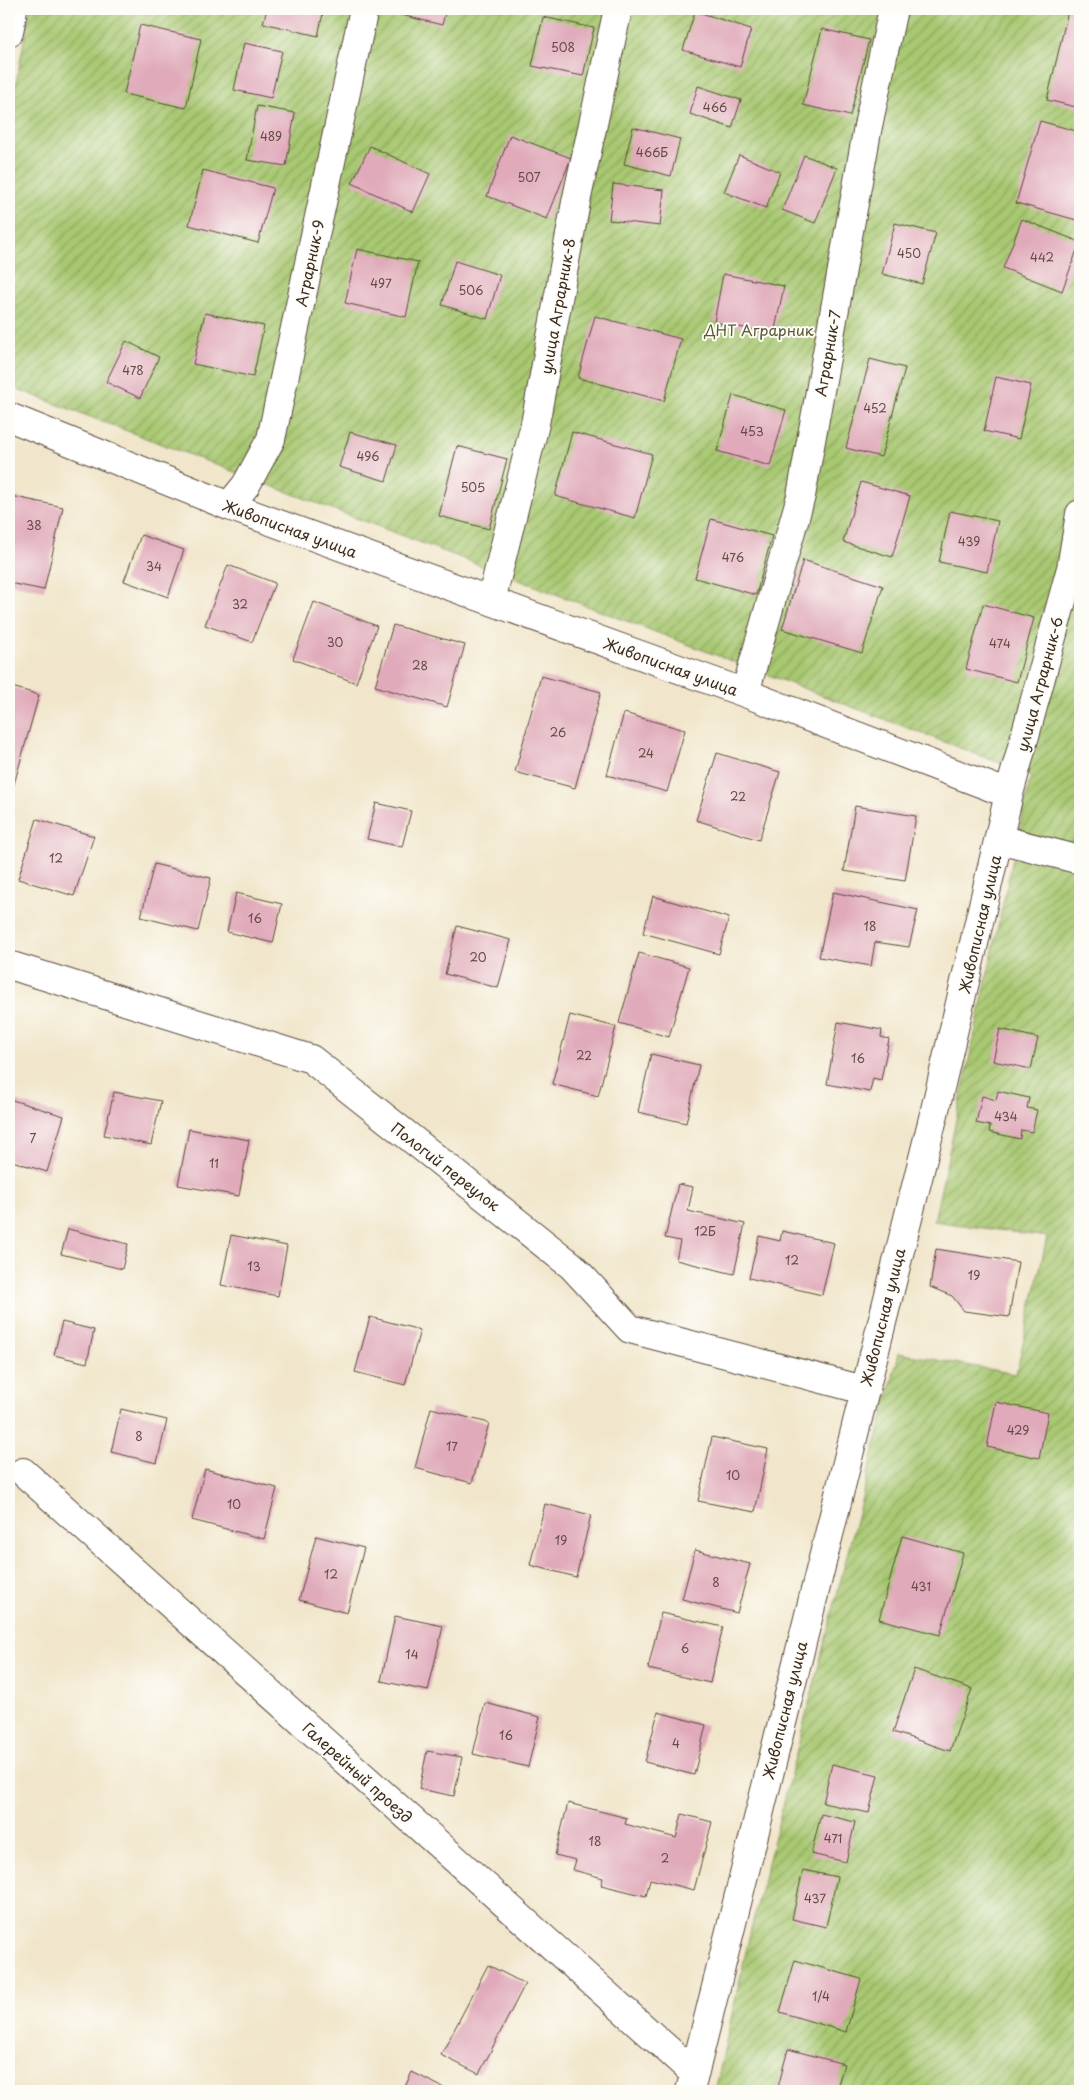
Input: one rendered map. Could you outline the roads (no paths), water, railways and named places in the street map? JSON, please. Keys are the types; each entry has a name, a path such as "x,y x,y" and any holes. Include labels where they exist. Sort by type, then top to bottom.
{"street":[{"path":"9,32 13,9"},
{"name":"Аграрник-9","path":"229,506 246,485 271,439 364,9"},
{"name":"улица Аграрник-8","path":"491,601 535,424 576,202 618,9"},
{"name":"Аграрник-7","path":"745,694 801,496 868,126 893,9"},
{"name":"Живописная улица","path":"9,418 229,506 745,694 1009,794 934,1114 692,2082"},
{"name":"улица Аграрник-6","path":"1009,794 1071,568 1080,514"},
{"path":"999,839 1080,860"},
{"name":"Пологий переулок","path":"9,965 311,1059 572,1266 630,1329 864,1390"},
{"name":"Галерейный проезд","path":"23,1472 692,2082"}],"park label":[{"name":"ДНТ Аграрник","path":"759,329"}]}
